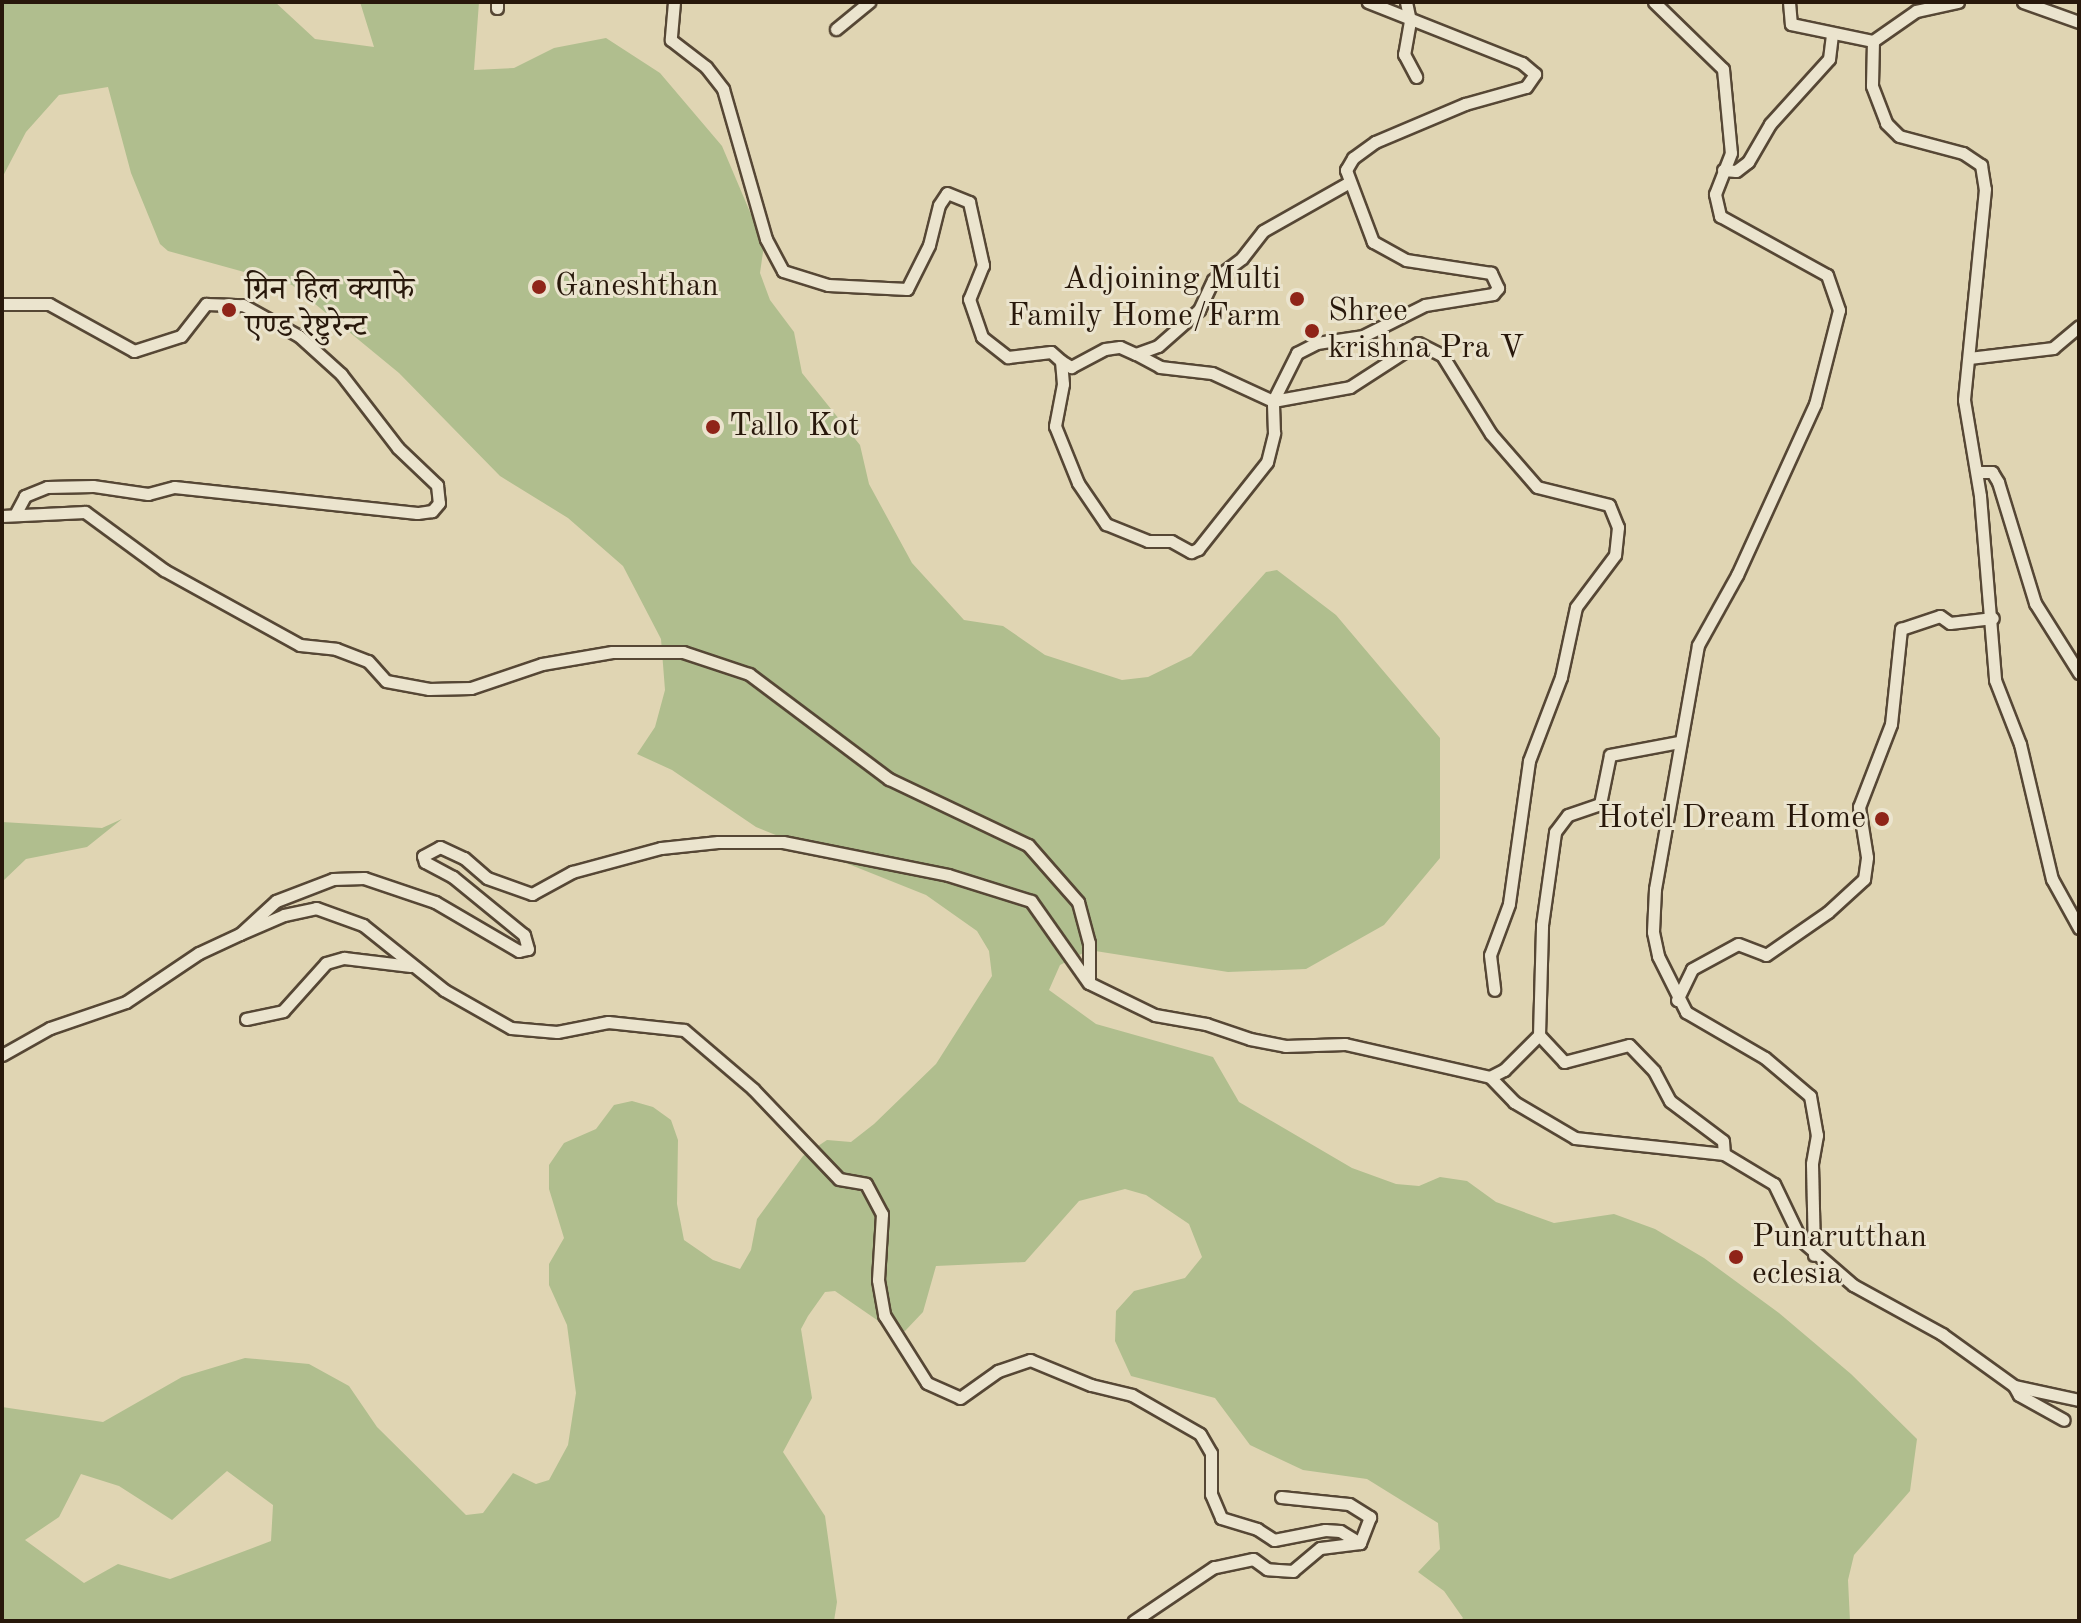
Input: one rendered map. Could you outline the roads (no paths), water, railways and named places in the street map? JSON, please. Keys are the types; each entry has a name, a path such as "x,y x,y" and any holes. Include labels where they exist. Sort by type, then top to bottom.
{"street":[{"path":"674,2 671,40 706,67 723,89 766,239 783,271 828,285 907,289 947,193 969,202 977,223 983,265 969,299 982,337 1008,357 1051,352 1071,367 1120,347 1160,367 1212,373 1273,401 1350,387 1418,343 1442,355 1491,434 1537,487 1609,505 1618,527 1615,555 1576,607 1561,677 1529,761 1509,904 1490,955 1494,990"},
{"path":"836,29 869,2"},
{"path":"1061,361 1063,384 1055,426 1096,513 1106,524 1191,552 1208,540 1267,462 1274,433 1273,401 1297,353 1317,343 1363,336 1425,305 1493,294 1498,288 1491,273 1444,269 1382,249 1373,242 1348,183 1346,170 1353,158 1375,142 1534,80 1535,74 1522,63 1368,2"},
{"path":"1406,2 1410,21 1404,54 1416,77"},
{"path":"1654,2 1723,69 1731,116 1731,153 1715,194 1720,216 1827,275 1839,310 1815,404 1737,575 1703,630 1679,742 1653,932 1677,1000 1686,1012 1765,1058 1810,1096 1817,1135 1812,1164 1814,1255"},
{"path":"1789,2 1791,24 1873,41 1916,11 1958,2"},
{"path":"2023,2 2079,22"},
{"path":"1723,170 1736,171 1748,162 1770,124 1829,59 1832,34"},
{"path":"1873,41 1872,86 1886,123 1899,136 1963,153 1981,165 1985,189 1964,400 1977,472 1993,618 1995,680 2020,744 2052,879 2068,916 2079,928"},
{"path":"1136,354 1179,330 1199,310 1213,280 1242,258 1263,231 1348,183"},
{"path":"2,304 49,304 134,351 181,336 206,304 243,305 299,336 334,366 398,448 437,485 439,503 432,511 417,513 174,487 148,494 93,486 47,487 25,496 16,513"},
{"path":"1969,358 2053,348 2079,326"},
{"path":"1977,472 1992,472 1998,482 2035,603 2079,673"},
{"path":"2,516 85,512 164,570 300,645 336,649 368,661 386,681 429,689 471,688 542,664 612,652 683,652 749,674 889,779 1028,845 1078,902 1089,943 1089,983"},
{"path":"1677,1000 1692,969 1738,944 1766,955 1828,912 1864,879 1867,857 1859,807 1891,724 1901,629 1940,616 1950,623 1993,618"},
{"path":"1679,742 1610,755 1600,804 1568,815 1555,832 1542,925 1539,1035 1564,1062 1629,1045 1654,1071 1670,1101 1723,1141 1724,1154"},
{"path":"240,934 276,901 302,889 333,879 364,878 435,902 519,951 528,949 524,935 423,856 440,847 464,858 487,878 532,894 572,872 661,848 783,842 948,875 1031,901 1089,983 1155,1015 1206,1024 1250,1039 1285,1046 1345,1044 1490,1077 1514,1102 1575,1138 1724,1154 1774,1184 1801,1240 1814,1255 1853,1285 1942,1334 2014,1386 2079,1400"},
{"path":"2,1055 50,1028 126,1002 199,953 284,915 316,908 363,925 415,967 511,1028 557,1032 608,1022 684,1030 753,1089 839,1179 866,1184 882,1214 878,1280 884,1315 927,1383 960,1398 998,1371 1030,1360 1091,1385 1132,1395 1200,1434 1211,1453 1211,1494 1221,1518 1274,1540 1325,1530 1360,1543"},
{"path":"246,1019 283,1011 326,963 344,958 415,967"},
{"path":"1490,1077 1539,1035"},
{"path":"2014,1386 2019,1395 2064,1420"},
{"path":"1281,1497 1349,1504 1370,1517 1360,1543"},
{"path":"1134,1621 1214,1567 1253,1559 1267,1569 1293,1571 1320,1548 1360,1543"}],"place":[{"name":"Ganeshthan","path":"539,287"},
{"name":"Adjoining Multi Family Home/Farm","path":"1297,299"},
{"name":"ग्रिन हिल क्याफे एण्ड रेष्टुरेन्ट","path":"229,310"},
{"name":"Shree krishna Pra V","path":"1312,331"},
{"name":"Tallo Kot","path":"713,427"},
{"name":"Hotel Dream Home","path":"1882,819"},
{"name":"Punarutthan eclesia","path":"1736,1257"}]}
